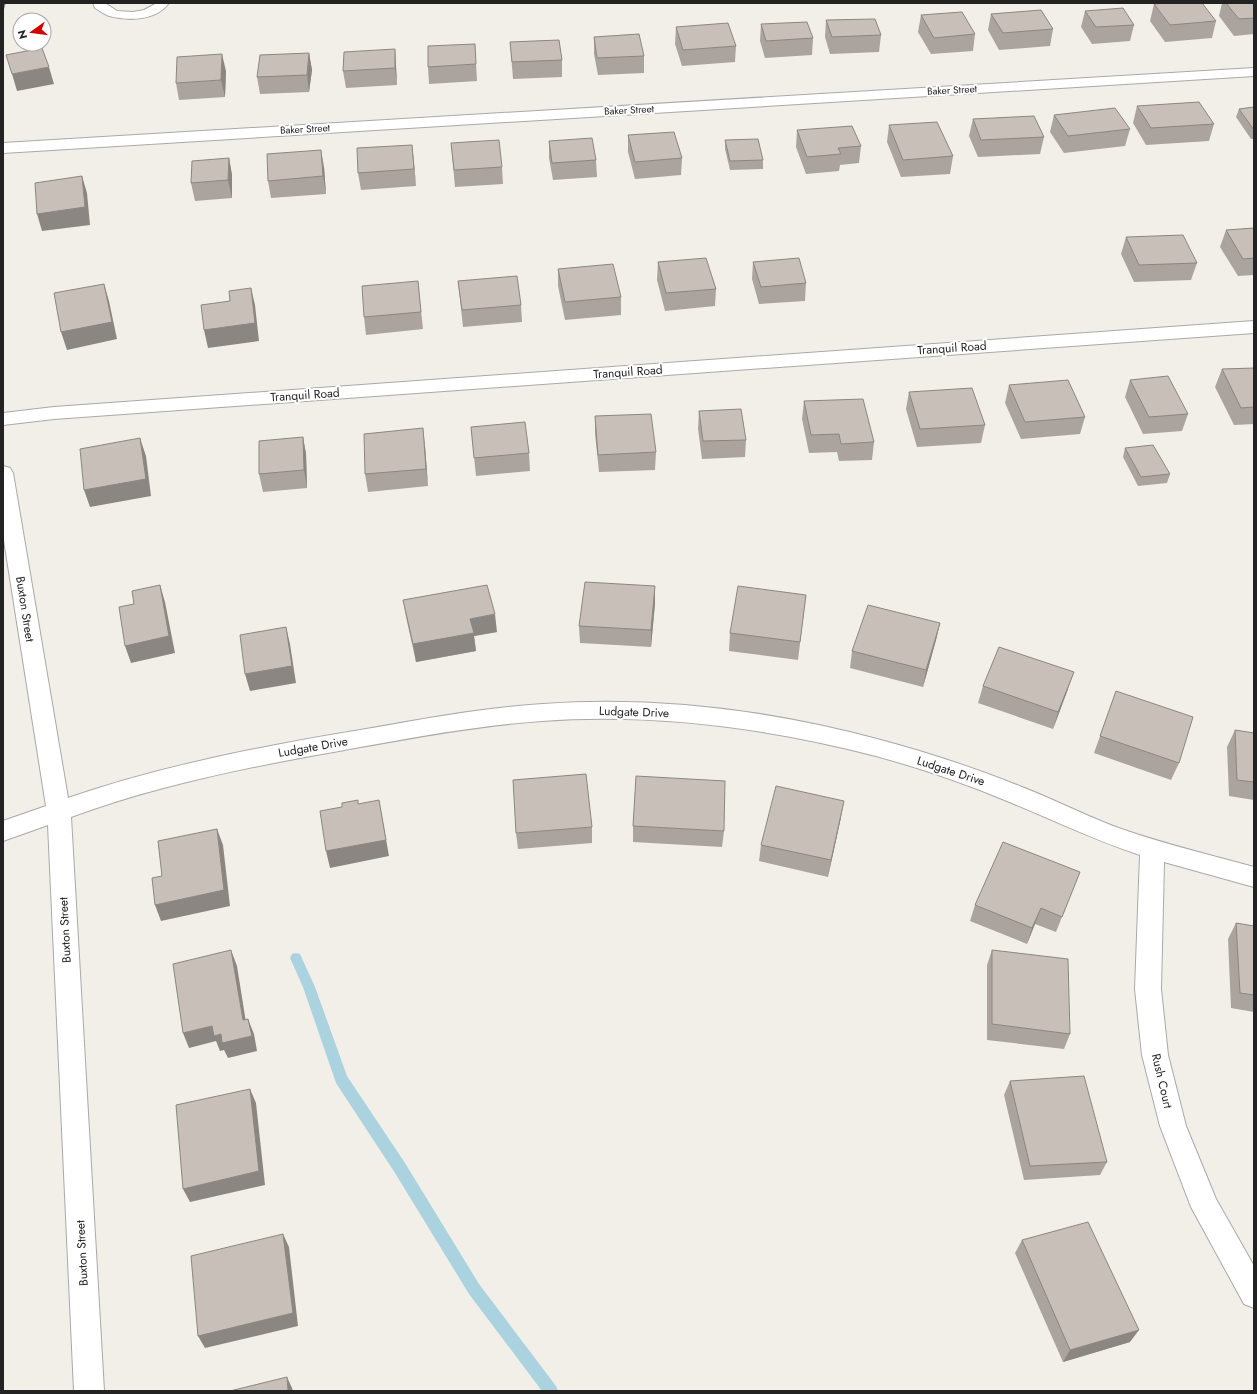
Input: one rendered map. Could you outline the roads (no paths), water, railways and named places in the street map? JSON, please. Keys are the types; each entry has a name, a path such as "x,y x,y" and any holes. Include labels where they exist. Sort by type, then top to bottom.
{"street":[{"name":"Baker Street","path":"3,148 1254,72"},
{"name":"Tranquil Road","path":"3,419 70,412 1254,326"},
{"name":"Buxton Street","path":"3,473 59,812 89,1391"},
{"name":"Ludgate Drive","path":"3,831 59,812 96,797 174,775 275,754 451,723 544,712 634,710 712,716 788,727 873,747 955,771 1013,793 1114,837 1254,877"},
{"name":"Rush Court","path":"1152,849 1148,989 1155,1055 1173,1126 1205,1207 1254,1294"}],"lane":[{"path":"99,3 99,6 113,13 130,15 148,13 159,9 163,3"}],"waterway":[{"path":"296,958 309,987 341,1079 400,1168 474,1289 551,1391"}]}
